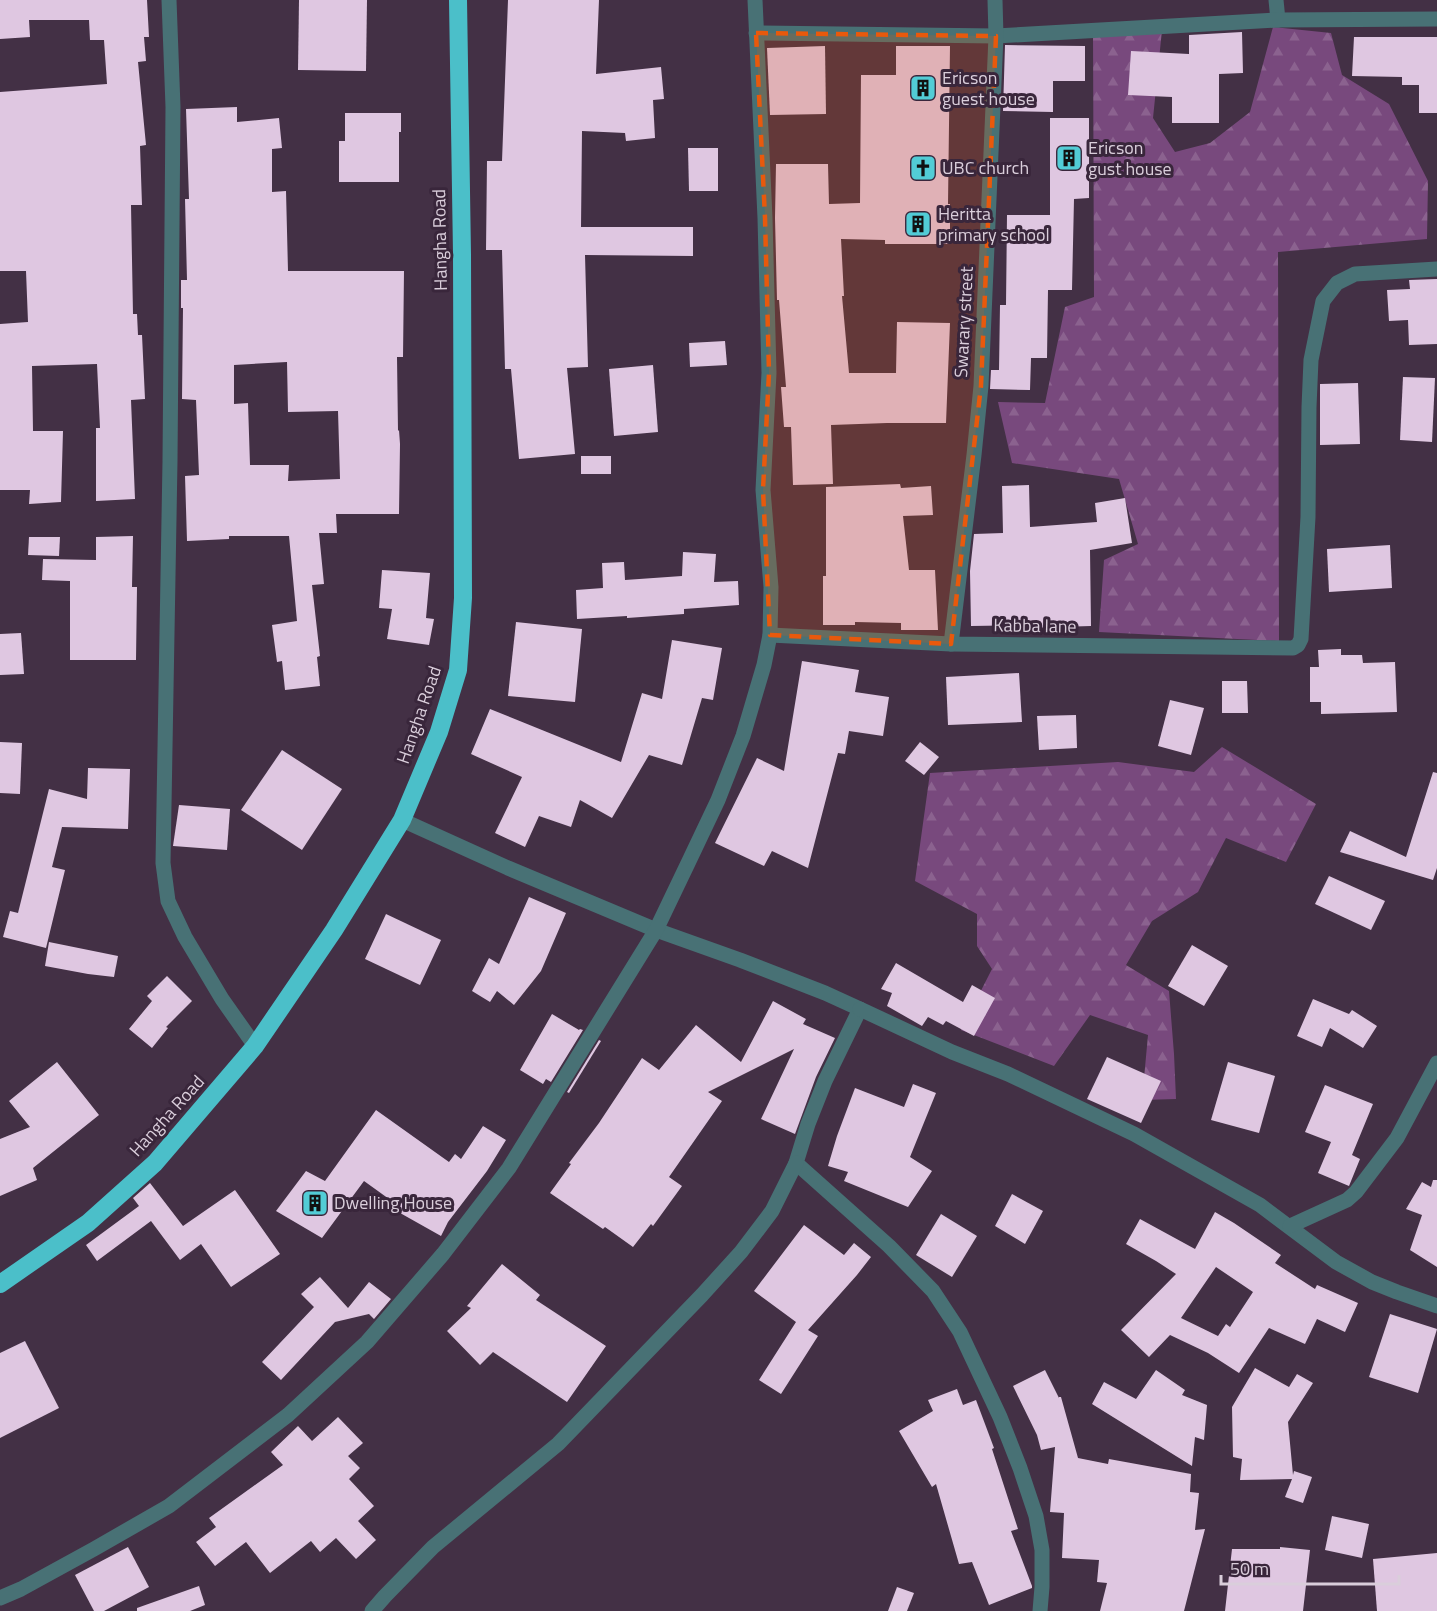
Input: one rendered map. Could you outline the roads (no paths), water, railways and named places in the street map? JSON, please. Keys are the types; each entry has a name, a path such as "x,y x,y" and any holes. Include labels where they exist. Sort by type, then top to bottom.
{"highway":[{"name":"Hangha Road","path":"0,1284 88,1223 155,1163 255,1046 334,930 402,820 439,732 458,670 462,598 462,266 458,0"}],"street":[{"path":"169,0 173,107 163,863 168,901 185,937 222,999 255,1046"},
{"path":"0,1598 21,1589 169,1506 288,1415 367,1342 443,1254 509,1168 656,930 718,800 743,736 770,635 771,587 763,490 769,373 765,218 755,0"},
{"name":"Swarary street","path":"951,644 981,386 996,36 995,0"},
{"path":"1276,0 1278,20"},
{"path":"756,33 996,36 1278,20 1437,20"},
{"name":"Kabba lane","path":"770,635 951,644 1293,648 1301,639 1308,517 1311,360 1323,301 1337,283 1355,273 1437,269"},
{"path":"402,820 508,868 656,930 825,993 952,1052 1008,1074 1134,1134 1260,1205 1336,1262 1372,1282 1437,1306"},
{"path":"372,1611 433,1547 558,1444 741,1252 772,1211 796,1163 825,1081 860,1009"},
{"path":"1290,1226 1347,1200 1356,1192 1397,1138 1437,1063"},
{"path":"796,1163 889,1246 933,1291 960,1332 1000,1417 1036,1516 1042,1550 1040,1611"}],"place":[{"name":"Ericson guest house","path":"923,88"},
{"name":"Ericson gust house","path":"1069,158"},
{"name":"UBC church","path":"923,168"},
{"name":"Heritta primary school","path":"918,224"},
{"name":"Dwelling House","path":"315,1203"}]}
